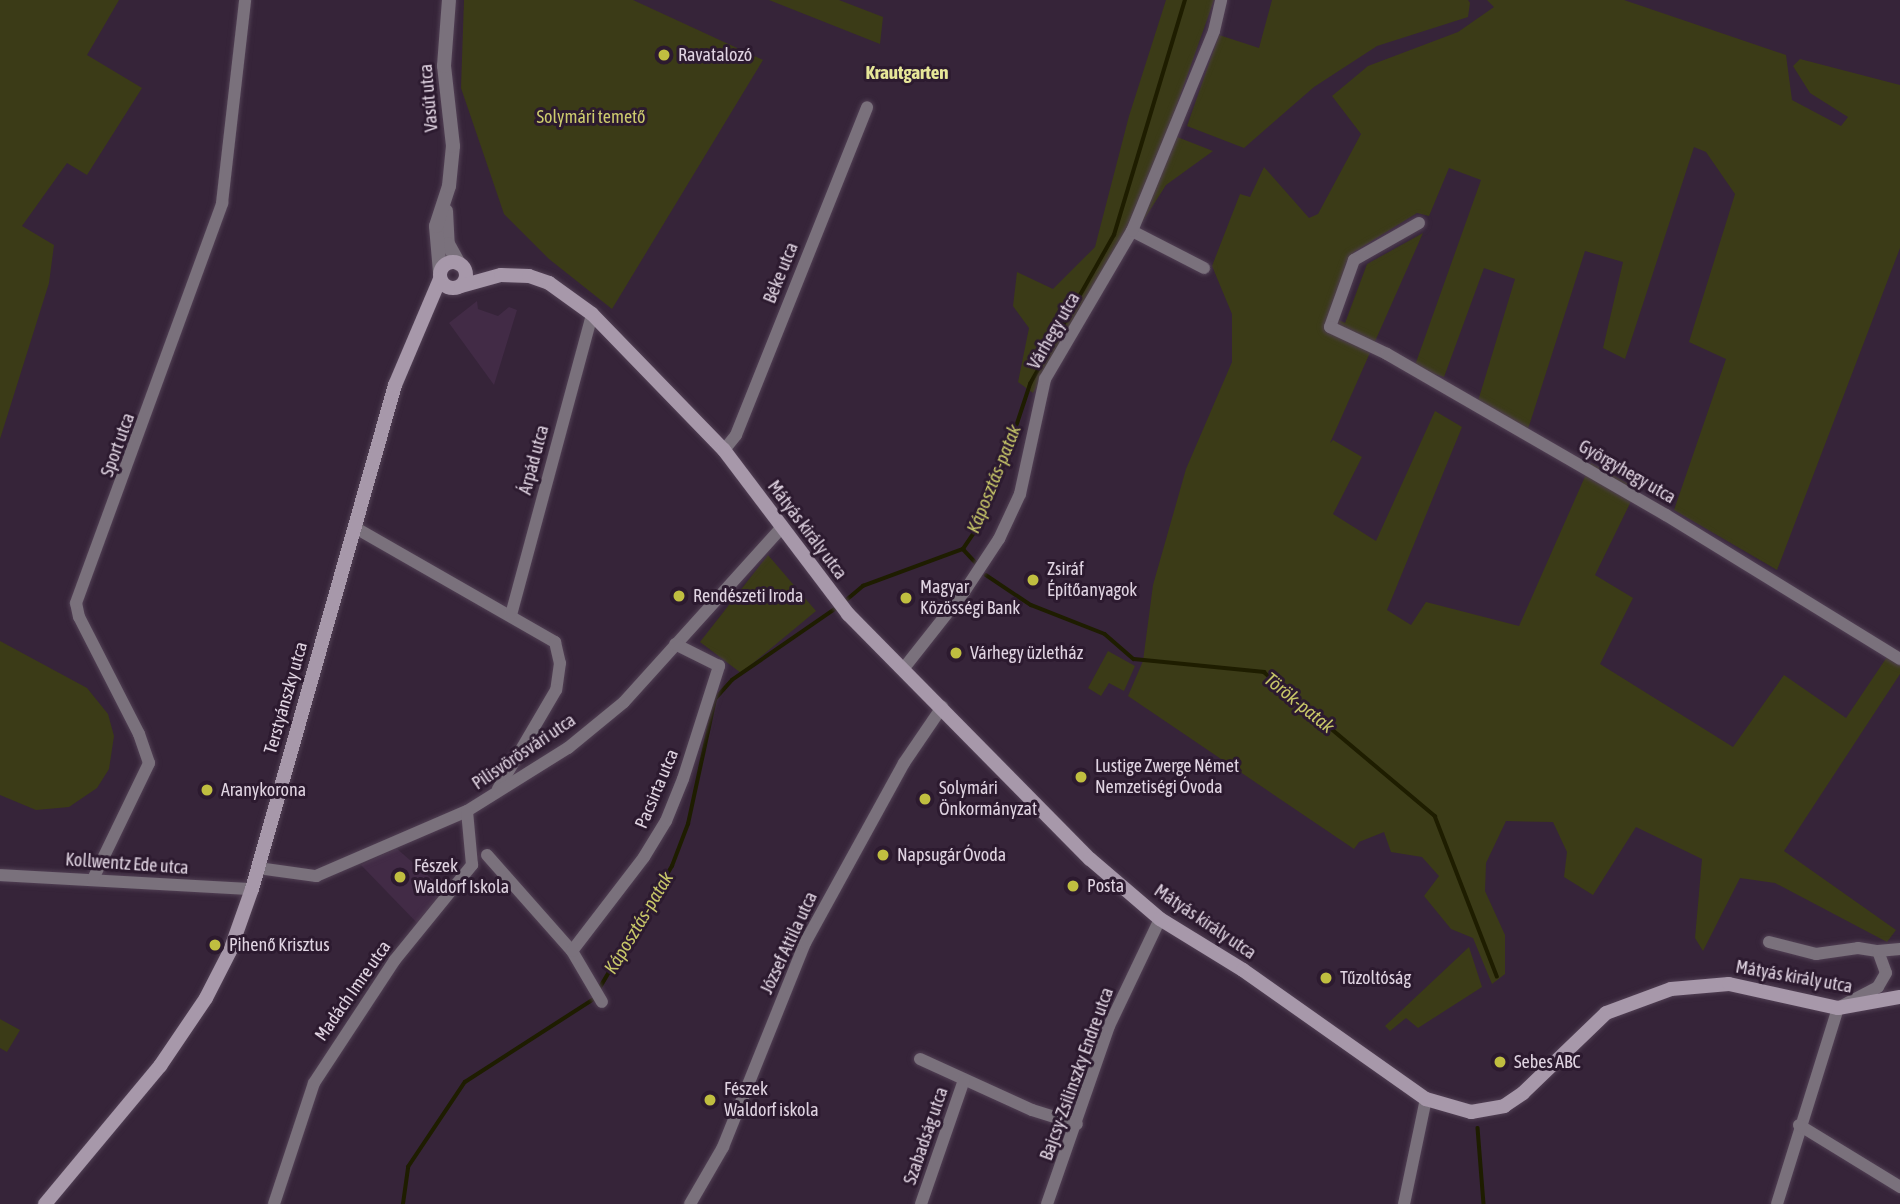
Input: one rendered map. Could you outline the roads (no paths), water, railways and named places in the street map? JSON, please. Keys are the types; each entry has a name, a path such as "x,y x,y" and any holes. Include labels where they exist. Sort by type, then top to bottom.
{"main road":[{"path":"448,264 461,266 458,287 440,275 448,264"},
{"name":"Mátyás király utca","path":"461,266 501,275 540,279 592,314 724,450 825,588 848,614 1090,859 1160,919 1243,970 1426,1099 1471,1112 1504,1106 1523,1093 1606,1013 1671,989 1729,984 1838,1008 1900,997"},
{"name":"Terstyánszky utca","path":"45,1204 181,1037 218,976 252,889 404,355 425,316 440,275"},
{"name":"Mátyás király utca","path":"458,287 501,275"},
{"name":"Terstyánszky utca","path":"425,316 458,287"}],"street":[{"name":"Sport utca","path":"93,879 149,763 139,734 79,617 76,603 222,203 245,0"},
{"name":"Vasút utca","path":"449,0 444,66 453,146 448,189 448,244 461,266"},
{"name":"Várhegy utca","path":"904,668 990,556 1020,494 1045,379 1132,231 1214,31 1221,0"},
{"name":"Béke utca","path":"724,450 736,435 867,107"},
{"name":"Vasút utca","path":"440,275 436,226 448,189"},
{"name":"Györgyhegy utca","path":"1419,223 1354,260 1330,327 1387,354 1666,515 1900,659"},
{"path":"1132,231 1204,268"},
{"name":"Árpád utca","path":"511,615 592,314"},
{"path":"354,527 555,642 560,663 556,690 498,790"},
{"name":"Pilisvörösvári utca","path":"258,868 316,876 467,811 568,748 624,702 781,528"},
{"name":"Pacsirta utca","path":"572,951 644,857 666,821 683,779 719,666 676,644"},
{"name":"József Attila utca","path":"690,1204 723,1147 805,943 904,763 942,707"},
{"name":"Madách Imre utca","path":"274,1204 314,1083 394,961 472,865 467,811"},
{"path":"487,855 572,951 602,1002"},
{"name":"Kollwentz Ede utca","path":"0,874 252,889"},
{"name":"Bajcsy-Zsilinszky Endre utca","path":"1047,1204 1109,1026 1160,919"},
{"path":"1769,942 1815,954 1858,948 1878,951 1900,949"},
{"path":"1777,1204 1799,1125 1838,1008 1878,987 1886,973 1878,951"},
{"name":"Szabadság utca","path":"920,1059 964,1080 1077,1124"},
{"name":"Szabadság utca","path":"922,1204 964,1080"},
{"path":"1404,1204 1426,1099"},
{"path":"1799,1125 1900,1187"}],"waterway":[{"name":"Káposztás-patak","path":"844,602 863,586 963,549 973,534 999,478 1030,384 1114,235 1185,0"},
{"name":"Török-patak","path":"963,549 975,562"},
{"name":"Török-patak","path":"986,575 1031,605 1105,634 1134,659 1264,672 1435,816 1497,976"},
{"name":"Káposztás-patak","path":"599,989 672,866 688,824 715,699 732,680 838,607"},
{"name":"Káposztás-patak","path":"403,1204 408,1167 465,1082 594,999"},
{"name":"Török-patak","path":"1478,1128 1484,1204"}],"place":[{"name":"Ravatalozó","path":"664,55"},
{"name":"Zsiráf Építőanyagok","path":"1033,580"},
{"name":"Rendészeti Iroda","path":"679,596"},
{"name":"Magyar Közösségi Bank","path":"906,598"},
{"name":"Várhegy üzletház","path":"956,653"},
{"name":"Lustige Zwerge Német Nemzetiségi Óvoda","path":"1081,777"},
{"name":"Aranykorona","path":"207,790"},
{"name":"Solymári Önkormányzat","path":"925,799"},
{"name":"Napsugár Óvoda","path":"883,855"},
{"name":"Fészek Waldorf Iskola","path":"400,877"},
{"name":"Posta","path":"1073,886"},
{"name":"Pihenő Krisztus","path":"215,945"},
{"name":"Tűzoltóság","path":"1326,978"},
{"name":"Sebes ABC","path":"1500,1062"},
{"name":"Fészek Waldorf iskola","path":"710,1100"}],"district":[{"name":"Krautgarten","path":"907,73"}],"park label":[{"name":"Solymári temető","path":"591,117"}]}
